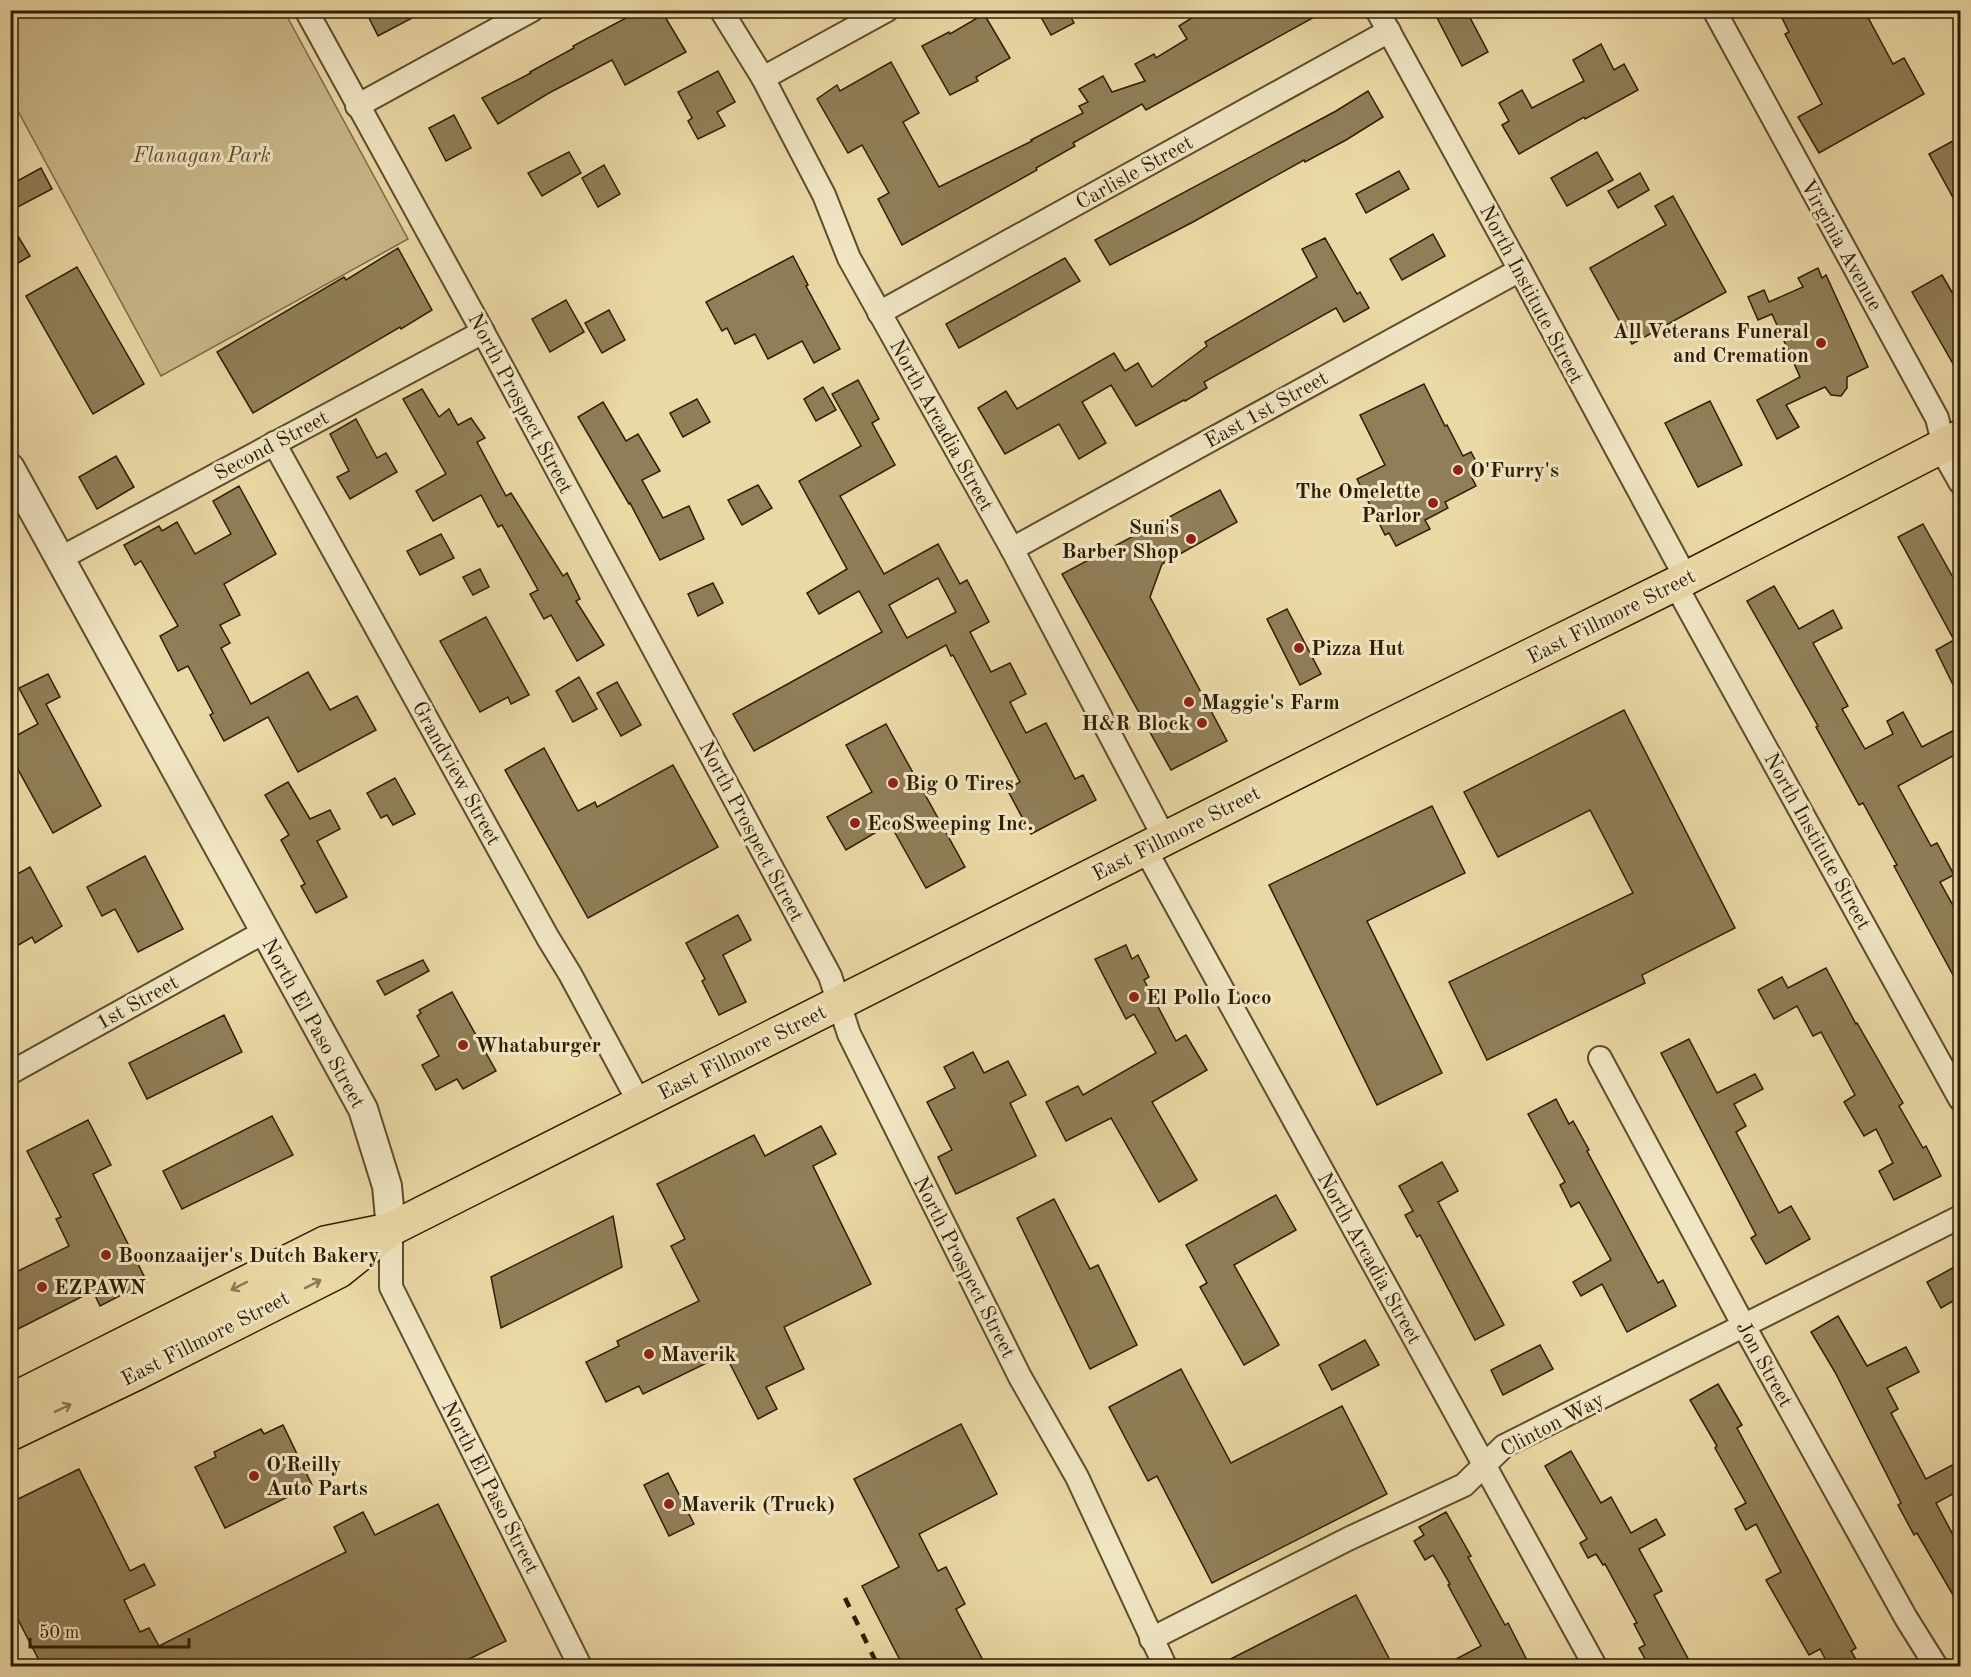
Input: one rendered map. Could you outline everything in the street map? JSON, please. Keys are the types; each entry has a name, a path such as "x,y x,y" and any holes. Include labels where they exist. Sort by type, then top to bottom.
{"main road":[{"name":"East Fillmore Street","path":"10,1434 339,1271 391,1229 1680,581 1952,441"},
{"name":"East Fillmore Street","path":"10,1401 326,1243 391,1229"}],"street":[{"name":"North Prospect Street","path":"306,10 483,332 830,976 849,1034 1020,1377 1077,1477 1151,1639 1160,1665"},
{"path":"357,106 532,10"},
{"name":"North Arcadia Street","path":"721,10 763,78 824,195 849,258 1012,549 1155,844 1484,1465 1595,1666"},
{"path":"763,78 887,10"},
{"name":"North Institute Street","path":"1377,10 1520,270 1680,581 1960,1099"},
{"name":"Virginia Avenue","path":"1714,10 1937,418 1952,441 1947,459 1960,482"},
{"name":"Carlisle Street","path":"879,312 1389,31"},
{"name":"East 1st Street","path":"1012,549 1520,270"},
{"name":"Second Street","path":"59,559 483,332"},
{"name":"Grandview Street","path":"274,443 640,1104"},
{"name":"North El Paso Street","path":"10,468 363,1109 387,1186 391,1229 391,1287 580,1666"},
{"name":"1st Street","path":"10,1073 264,932"},
{"name":"Jon Street","path":"1600,1058 1744,1326 1906,1618 1936,1666"},
{"name":"Clinton Way","path":"1151,1639 1348,1539 1464,1485 1504,1446 1960,1217"}],"green space":[{"name":"Flanagan Park","path":"10,11 284,11 408,239 161,376 11,98"}],"building":[{"path":"365,10 427,10 378,36"},
{"path":"641,10 661,10 686,52 625,85 612,60 549,93 498,124 482,98 531,73 574,48 573,46"},
{"path":"1037,10 1067,10 1074,23 1051,35"},
{"path":"1204,10 1327,10 1146,110 1142,104 1073,143 1075,146 1036,168 1037,170 902,245 878,199 889,193 862,145 848,153 817,99 837,85 840,91 891,62 919,113 903,122 939,187 1083,113 1079,106 1088,102 1079,89 1103,76 1112,92 1145,81 1135,64 1154,54 1156,58 1187,39 1179,26"},
{"path":"1433,10 1466,10 1488,52 1462,66"},
{"path":"1778,10 1864,10 1893,64 1904,58 1924,94 1819,153 1798,117 1822,104 1785,34 1789,32"},
{"path":"984,14 1010,58 976,77 978,81 950,95 922,46 949,32 950,34"},
{"path":"1601,44 1614,70 1624,64 1638,90 1519,154 1502,125 1509,121 1499,103 1522,90 1532,108 1584,81 1573,60"},
{"path":"718,71 735,102 717,112 725,126 698,139 688,121 692,118 678,92"},
{"path":"1368,91 1383,117 1346,140 1305,162 1304,160 1110,265 1095,240 1336,111"},
{"path":"454,115 471,148 446,161 429,128"},
{"path":"1960,137 1960,210 1929,154"},
{"path":"569,152 581,173 542,196 528,173"},
{"path":"1597,152 1613,180 1567,206 1551,178"},
{"path":"604,165 620,194 598,207 582,178"},
{"path":"41,168 52,189 10,211 10,185"},
{"path":"1399,171 1409,189 1366,213 1356,194"},
{"path":"1640,173 1649,190 1618,208 1608,191"},
{"path":"1673,196 1726,292 1632,344 1590,268 1666,225 1655,206"},
{"path":"10,223 30,256 10,268"},
{"path":"1433,234 1445,256 1402,280 1390,259"},
{"path":"1325,238 1357,294 1360,292 1369,308 1344,322 1336,308 1204,382 1207,388 1185,401 1136,426 1111,385 1082,402 1106,443 1079,459 1059,424 1005,454 978,408 1006,391 1017,409 1114,353 1125,371 1138,363 1152,387 1207,346 1205,342 1317,277 1302,249"},
{"path":"398,248 432,310 253,413 217,352 344,277 346,280"},
{"path":"793,256 808,285 806,286 840,349 814,363 802,341 768,359 755,334 735,344 727,328 722,331 706,302"},
{"path":"1065,258 1080,281 959,348 946,324"},
{"path":"77,267 144,384 93,414 26,296"},
{"name":"All Veterans Funeral and Cremation","path":"1818,268 1822,278 1826,275 1868,367 1847,377 1847,388 1841,396 1831,395 1825,387 1786,405 1799,427 1777,439 1757,400 1800,377 1772,314 1758,320 1748,297 1764,290 1769,302 1803,287 1798,278"},
{"path":"1942,275 1960,306 1960,376 1912,292"},
{"path":"566,300 584,332 550,352 532,319"},
{"path":"609,310 625,340 602,353 585,323"},
{"path":"858,380 879,419 872,423 895,465 840,496 884,574 938,544 960,584 967,580 989,622 970,632 991,672 1010,663 1026,694 1010,702 1026,733 1046,723 1075,779 1083,775 1096,800 1031,834 1007,789 1020,782 946,645 754,751 733,714 882,632 859,591 819,614 807,593 847,569 799,481 861,446 832,394","holes":["938,578 956,612 907,638 889,605"]},
{"path":"1424,384 1463,456 1471,452 1479,467 1469,472 1476,486 1445,502 1448,508 1425,520 1430,529 1396,546 1389,533 1385,535 1357,479 1385,465 1360,415"},
{"path":"823,387 836,410 816,421 804,399"},
{"path":"422,389 439,417 449,409 458,425 471,418 485,438 477,442 506,496 511,493 563,576 567,573 580,599 576,601 604,645 577,661 551,615 544,619 530,594 538,590 502,525 498,527 481,495 433,521 416,491 446,474 403,399"},
{"path":"697,399 710,422 683,437 670,413"},
{"path":"1710,401 1742,465 1698,487 1665,423"},
{"path":"603,402 626,441 638,434 660,471 642,480 663,518 689,506 704,539 660,560 630,503 578,417"},
{"path":"356,419 377,458 386,453 397,472 350,499 337,477 349,471 330,434"},
{"path":"116,456 134,487 97,509 79,477"},
{"path":"758,485 772,508 742,525 728,500"},
{"path":"239,486 276,554 224,584 240,615 220,625 230,643 221,648 251,704 308,672 330,710 357,696 376,730 298,772 268,717 224,741 210,715 213,713 188,666 178,671 160,636 178,626 141,561 135,565 124,545 159,526 162,531 177,522 195,554 231,534 213,501"},
{"path":"1220,490 1237,522 1162,564 1150,597 1227,741 1171,770 1062,574"},
{"path":"1923,524 1960,590 1960,699 1936,650 1954,640 1898,537"},
{"path":"441,534 454,558 420,575 407,551"},
{"path":"480,569 489,587 473,595 463,577"},
{"path":"713,583 723,603 698,616 688,594"},
{"path":"1774,586 1799,629 1833,610 1842,628 1813,643 1848,706 1842,709 1865,749 1893,734 1887,721 1903,712 1922,747 1960,727 1960,752 1898,786 1931,846 1937,843 1954,875 1940,882 1960,918 1960,988 1894,866 1897,865 1863,803 1859,805 1816,727 1818,726 1747,601"},
{"name":"Pizza Hut","path":"1287,609 1321,674 1300,685 1267,619"},
{"path":"486,617 529,695 511,704 508,697 480,712 440,641"},
{"path":"48,674 60,697 46,704 101,806 53,833 10,755 10,739 38,724 19,688"},
{"path":"579,677 597,709 573,722 556,691"},
{"path":"617,682 641,725 621,736 597,693"},
{"path":"1624,710 1735,928 1642,975 1645,983 1487,1060 1449,982 1633,893 1590,810 1498,857 1464,792"},
{"name":"Big O Tires","path":"886,724 965,867 926,888 890,824 846,850 827,817 872,792 846,745"},
{"path":"544,748 578,811 595,802 597,807 673,765 718,847 588,918 505,770"},
{"path":"395,778 415,814 393,825 387,815 381,818 367,793"},
{"path":"288,782 310,819 330,810 340,829 317,841 347,897 316,913 301,886 305,884 281,840 289,835 265,795"},
{"path":"1432,806 1465,873 1367,921 1442,1073 1377,1105 1269,885"},
{"path":"145,856 183,929 138,952 115,909 102,916 87,887"},
{"path":"30,867 62,926 35,943 32,937 10,950 10,878"},
{"path":"738,915 751,940 723,955 746,1002 719,1015 702,981 705,979 686,943"},
{"path":"1126,945 1132,959 1138,955 1149,977 1144,980 1176,1041 1186,1035 1207,1070 1152,1102 1197,1180 1159,1202 1111,1118 1066,1141 1046,1102 1078,1086 1083,1095 1156,1053 1134,1014 1126,1019 1095,959"},
{"path":"423,960 429,971 385,995 377,981"},
{"path":"1826,968 1903,1103 1899,1106 1923,1148 1926,1146 1941,1176 1894,1200 1879,1171 1893,1163 1876,1129 1864,1136 1844,1102 1855,1095 1821,1032 1813,1036 1797,1006 1774,1019 1758,990 1782,977 1788,988"},
{"name":"Whataburger","path":"452,992 496,1071 463,1089 457,1079 436,1090 422,1065 439,1056 417,1016 421,1013 419,1010"},
{"path":"224,1015 242,1052 147,1099 129,1063"},
{"path":"1689,1039 1717,1093 1755,1074 1763,1089 1734,1104 1746,1126 1736,1132 1779,1213 1791,1206 1810,1239 1766,1264 1751,1238 1756,1235 1661,1053"},
{"path":"973,1052 984,1073 1008,1061 1026,1095 1010,1103 1036,1156 956,1194 938,1157 952,1150 927,1102 955,1088 944,1067"},
{"path":"1556,1099 1569,1124 1573,1121 1658,1283 1663,1280 1676,1306 1627,1332 1602,1284 1581,1296 1573,1282 1611,1260 1579,1202 1571,1207 1560,1185 1565,1182 1528,1114"},
{"path":"272,1116 293,1155 182,1209 163,1171"},
{"path":"88,1120 111,1165 93,1174 147,1282 100,1306 93,1291 10,1333 10,1275 69,1246 56,1219 61,1217 27,1151"},
{"path":"821,1126 836,1154 813,1166 871,1284 784,1327 804,1369 766,1387 777,1409 758,1419 725,1354 643,1394 639,1386 606,1402 586,1362 619,1346 617,1341 699,1301 671,1246 685,1239 657,1184 754,1135 765,1156"},
{"path":"1442,1162 1458,1191 1438,1202 1504,1325 1475,1340 1420,1235 1417,1237 1405,1215 1413,1211 1399,1186"},
{"path":"1276,1195 1296,1230 1234,1265 1279,1345 1244,1365 1200,1287 1207,1283 1186,1245"},
{"path":"1054,1199 1090,1269 1098,1265 1137,1345 1090,1369 1017,1218"},
{"path":"613,1216 622,1267 501,1328 491,1277"},
{"path":"1960,1264 1960,1297 1941,1308 1927,1282"},
{"path":"1838,1316 1867,1366 1906,1347 1919,1372 1887,1388 1898,1409 1891,1413 1926,1479 1960,1461 1960,1490 1936,1503 1960,1548 1960,1607 1917,1533 1914,1535 1898,1505 1901,1503 1835,1372 1811,1332"},
{"path":"1365,1340 1379,1365 1332,1390 1319,1365"},
{"path":"1540,1345 1553,1369 1503,1395 1491,1370"},
{"path":"1181,1369 1231,1463 1342,1406 1387,1494 1212,1583 1157,1476 1148,1481 1109,1407"},
{"path":"1718,1384 1742,1425 1737,1428 1856,1648 1851,1651 1860,1666 1829,1666 1820,1649 1809,1655 1766,1580 1781,1572 1756,1524 1746,1530 1735,1509 1746,1503 1690,1400"},
{"path":"961,1424 997,1494 919,1534 938,1571 946,1567 965,1604 956,1609 986,1666 903,1666 862,1586 899,1567 854,1479"},
{"name":"O'Reilly Auto Parts","path":"283,1425 312,1485 225,1528 195,1467 216,1457 214,1452 261,1429 264,1434"},
{"path":"1571,1451 1601,1503 1611,1497 1631,1533 1656,1519 1665,1535 1639,1549 1662,1591 1654,1595 1692,1666 1649,1666 1639,1648 1645,1645 1634,1624 1637,1623 1605,1564 1603,1565 1596,1554 1588,1558 1580,1543 1587,1539 1545,1466"},
{"path":"79,1469 130,1571 144,1564 155,1585 124,1600 140,1632 149,1628 159,1646 346,1552 334,1527 363,1512 375,1535 438,1504 506,1641 455,1666 42,1666 10,1604 10,1503"},
{"name":"Maverik (Truck)","path":"668,1473 694,1524 669,1536 644,1485"},
{"path":"1446,1512 1505,1625 1508,1623 1530,1666 1443,1666 1481,1646 1433,1555 1425,1560 1414,1541 1424,1535 1419,1527"},
{"path":"1356,1595 1393,1666 1217,1666"}],"railway":[{"path":"845,1598 878,1666"}],"place":[{"name":"All Veterans Funeral and Cremation","path":"1821,343"},
{"name":"O'Furry's","path":"1458,470"},
{"name":"The Omelette Parlor","path":"1433,503"},
{"name":"Sun's Barber Shop","path":"1191,539"},
{"name":"Pizza Hut","path":"1299,648"},
{"name":"Maggie's Farm","path":"1189,702"},
{"name":"H&R Block","path":"1202,723"},
{"name":"Big O Tires","path":"893,783"},
{"name":"EcoSweeping Inc.","path":"855,823"},
{"name":"El Pollo Loco","path":"1134,997"},
{"name":"Whataburger","path":"463,1045"},
{"name":"Boonzaaijer's Dutch Bakery","path":"106,1255"},
{"name":"EZPAWN","path":"42,1287"},
{"name":"Maverik","path":"649,1354"},
{"name":"O'Reilly Auto Parts","path":"254,1476"},
{"name":"Maverik (Truck)","path":"669,1504"}]}
